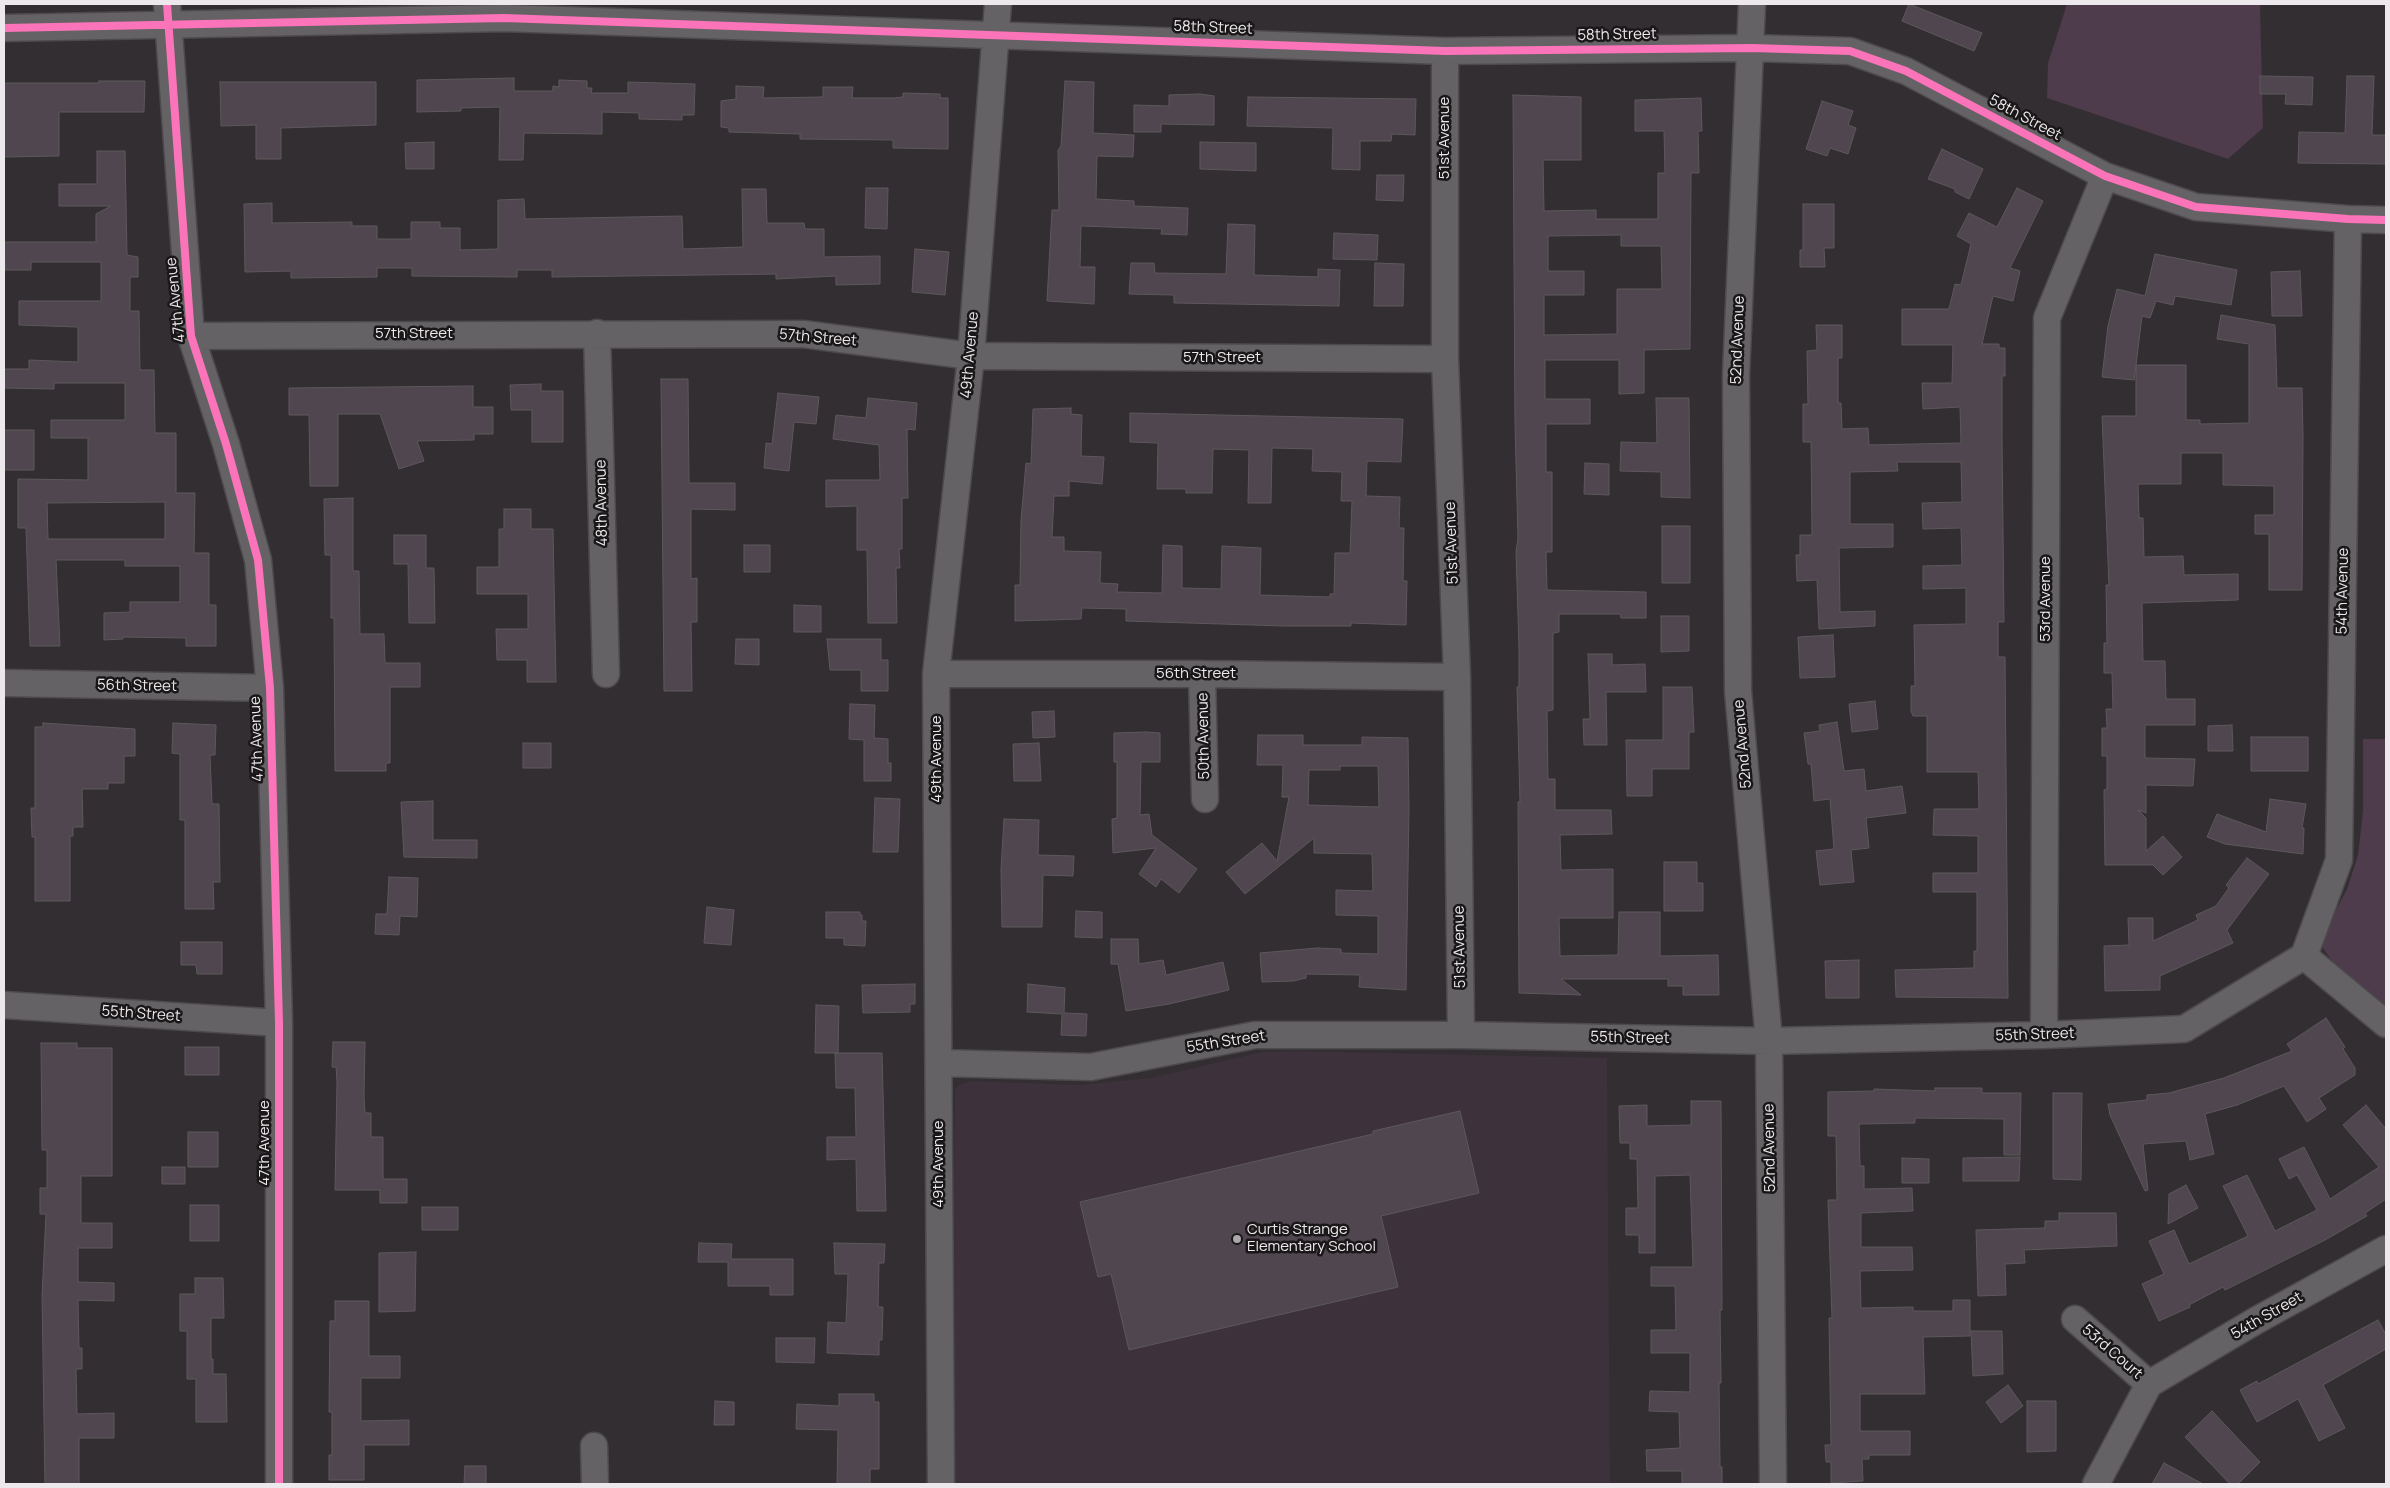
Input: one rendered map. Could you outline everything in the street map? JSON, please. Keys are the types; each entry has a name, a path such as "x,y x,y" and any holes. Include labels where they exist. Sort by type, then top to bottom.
{"street":[{"path":"995,36 998,4"},
{"name":"52nd Avenue","path":"1752,4 1752,48 1736,375 1738,691 1769,1041 1773,1484"},
{"name":"58th Street","path":"4,28 168,14 504,11 995,36 1445,50 1752,48 1850,50 1906,71 2106,176 2196,207 2348,219 2386,220"},
{"name":"47th Avenue","path":"168,14 191,336 226,444 258,560 270,688 279,1023 279,1484"},
{"name":"49th Avenue","path":"941,1484 936,674 971,356 995,36"},
{"name":"51st Avenue","path":"1445,50 1445,359 1456,677 1461,1035"},
{"name":"53rd Avenue","path":"2044,1035 2047,318 2106,176"},
{"name":"54th Avenue","path":"2304,956 2339,860 2348,219"},
{"name":"57th Street","path":"191,336 597,333 803,334 971,356 1445,359"},
{"name":"48th Avenue","path":"597,333 606,674"},
{"name":"56th Street","path":"936,674 1202,674 1456,677"},
{"name":"50th Avenue","path":"1202,674 1205,799"},
{"name":"56th Street","path":"4,683 270,688"},
{"path":"2304,956 2386,1024"},
{"name":"55th Street","path":"939,1063 1091,1067 1255,1035 1461,1035 1769,1041 2044,1035 2184,1029 2304,956"},
{"name":"55th Street","path":"4,1004 279,1023"},
{"name":"54th Street","path":"2149,1384 2258,1320 2386,1249"},
{"name":"53rd Court","path":"2075,1319 2149,1384"},
{"path":"2096,1484 2149,1384"},
{"path":"594,1446 595,1484"}],"shaded area":[{"path":"2067,4 2260,4 2263,128 2228,159 2047,98 2048,63"},
{"path":"2363,739 2386,739 2386,1007 2332,961 2321,945 2322,937 2347,889 2358,855 2363,811"},
{"path":"1298,1051 1607,1058 1610,1484 955,1484 955,1090 959,1085 971,1081 1079,1085 1151,1078 1262,1052"}],"building":[{"path":"1909,4 1982,33 1974,51 1902,21"},
{"path":"2260,76 2313,77 2312,105 2285,104 2286,94 2260,94"},
{"path":"2347,76 2374,76 2372,135 2386,135 2386,164 2298,163 2299,132 2345,133"},
{"path":"514,78 514,91 553,91 553,86 559,87 559,80 587,81 587,88 592,88 591,93 628,93 628,82 695,84 694,115 682,115 682,120 639,119 639,113 602,112 602,134 524,133 523,160 499,160 500,107 461,108 461,111 417,112 417,80"},
{"path":"99,81 145,81 144,112 59,112 59,156 4,157 4,83 99,83"},
{"path":"1065,81 1094,82 1093,133 1134,135 1133,157 1097,156 1096,199 1134,201 1134,206 1188,208 1187,235 1161,234 1162,229 1081,226 1080,267 1095,267 1094,304 1047,301 1052,210 1059,210 1058,150 1061,146"},
{"path":"220,82 376,82 376,125 281,128 281,159 256,159 256,125 221,126"},
{"path":"736,86 764,87 763,98 823,97 823,87 853,87 852,98 894,98 903,97 903,93 940,94 940,98 948,98 948,149 893,148 893,140 800,139 800,134 729,132 729,128 721,127 721,101 736,99"},
{"path":"1200,94 1214,96 1214,125 1161,124 1161,132 1134,132 1134,105 1169,106 1169,95"},
{"path":"1513,95 1581,97 1581,160 1543,160 1544,211 1596,210 1596,219 1658,219 1658,173 1665,173 1664,131 1635,131 1635,100 1701,98 1702,131 1698,131 1699,173 1691,173 1690,349 1644,350 1644,393 1619,394 1619,360 1545,360 1545,399 1590,399 1590,424 1546,424 1546,472 1552,472 1552,552 1546,552 1547,590 1646,592 1646,618 1621,618 1620,614 1559,614 1559,632 1553,633 1553,710 1547,711 1548,779 1555,779 1555,810 1611,810 1612,834 1560,835 1561,870 1613,869 1613,918 1559,918 1560,956 1618,955 1619,912 1660,912 1660,956 1718,955 1719,995 1683,995 1683,986 1668,986 1668,979 1561,979 1581,995 1519,993 1518,802 1520,802 1517,687 1519,687 1519,647 1515,424","holes":["1621,235 1621,246 1661,246 1662,289 1617,289 1617,334 1544,335 1544,295 1584,295 1584,271 1548,271 1548,236"]},
{"path":"1248,97 1416,99 1415,135 1392,134 1391,141 1360,141 1360,170 1332,169 1333,128 1247,126"},
{"path":"1822,101 1853,111 1848,125 1856,128 1848,154 1830,148 1827,156 1806,149"},
{"path":"434,142 434,169 406,169 405,143"},
{"path":"1200,142 1256,143 1256,171 1200,169"},
{"path":"1942,149 1983,169 1969,199 1955,192 1955,189 1928,179"},
{"path":"97,151 125,151 127,255 138,257 138,277 130,277 130,311 139,311 140,370 154,370 155,433 176,433 176,493 195,493 194,553 209,553 209,605 216,605 216,646 186,646 186,638 123,637 123,639 104,640 104,613 130,612 130,602 180,602 180,566 125,566 125,560 56,560 60,646 30,646 26,528 18,528 18,479 88,480 88,438 51,438 51,420 125,420 125,383 54,383 54,389 4,388 4,369 29,369 29,360 78,362 78,327 19,325 19,301 101,301 101,262 31,262 31,270 5,270 4,242 96,242 96,214 111,206 59,206 59,184 97,184","holes":["165,502 165,539 48,539 47,503"]},
{"path":"1377,175 1404,175 1403,201 1376,200"},
{"path":"866,188 888,188 887,229 865,228"},
{"path":"2017,188 2043,201 2010,268 2020,271 2013,301 1993,296 1982,344 1999,344 1999,348 2005,348 2005,376 2002,376 2004,622 1998,622 1998,657 2005,657 2008,998 1896,997 1895,970 1974,968 1974,951 1977,951 1977,892 1933,892 1933,873 1978,873 1978,836 1933,835 1934,809 1979,809 1978,772 1927,772 1927,716 1913,716 1911,711 1911,686 1915,686 1914,625 1966,624 1966,588 1923,589 1923,566 1962,565 1961,528 1923,529 1922,503 1962,502 1961,462 1897,462 1898,471 1850,472 1850,524 1893,524 1893,547 1839,548 1840,612 1875,611 1875,626 1819,629 1817,580 1797,581 1796,555 1800,555 1800,535 1812,535 1811,442 1803,442 1803,404 1808,404 1807,351 1817,350 1816,325 1842,325 1842,358 1838,358 1838,403 1841,403 1842,429 1868,428 1869,445 1961,443 1960,407 1923,409 1922,383 1952,383 1953,345 1902,345 1902,309 1949,309 1955,284 1961,285 1971,244 1957,236 1969,213 1997,227"},
{"path":"742,189 766,189 767,223 804,223 805,229 824,229 824,257 880,256 880,284 836,285 836,276 776,279 776,274 552,277 552,270 517,270 517,277 412,276 412,268 377,268 377,277 291,278 291,271 245,272 244,204 272,203 272,223 352,222 352,226 377,226 377,239 411,239 411,222 440,222 440,228 460,228 460,250 498,249 498,200 524,199 525,219 682,216 683,249 743,247"},
{"path":"1803,204 1834,204 1834,248 1824,248 1825,267 1800,267 1800,250 1803,250"},
{"path":"1228,224 1255,225 1254,275 1318,277 1318,269 1340,270 1339,306 1174,303 1174,295 1129,294 1131,263 1154,263 1155,273 1226,274"},
{"path":"1334,233 1378,235 1377,260 1333,259"},
{"path":"915,249 949,252 945,295 912,292"},
{"path":"2155,254 2237,270 2231,305 2175,296 2173,305 2156,301 2150,318 2142,316 2136,365 2186,365 2186,420 2200,420 2200,424 2249,423 2249,344 2217,339 2221,315 2275,325 2277,388 2302,388 2303,435 2302,590 2269,590 2269,534 2255,534 2255,515 2274,515 2274,486 2223,485 2223,453 2181,453 2181,484 2138,484 2139,518 2143,518 2144,557 2183,556 2184,575 2238,574 2238,600 2142,603 2143,661 2165,661 2166,699 2195,699 2195,725 2145,725 2145,758 2195,759 2193,786 2146,785 2146,813 2138,810 2146,818 2146,851 2163,836 2182,857 2163,875 2153,865 2105,865 2104,790 2107,789 2107,756 2102,756 2102,728 2107,728 2106,709 2113,709 2112,673 2104,673 2104,643 2107,643 2106,585 2109,585 2102,416 2136,416 2136,366 2134,380 2102,377 2108,326 2117,289 2145,296"},
{"path":"1375,263 1404,264 1403,306 1374,306"},
{"path":"2300,271 2302,316 2272,316 2271,272"},
{"path":"661,379 688,379 689,483 735,483 735,510 691,509 691,579 697,578 697,622 691,622 692,691 664,691"},
{"path":"541,384 541,391 563,391 563,442 532,442 532,410 511,410 510,385"},
{"path":"473,386 473,407 493,407 493,434 474,434 474,440 417,441 424,461 399,469 380,414 338,414 338,486 310,486 309,415 289,415 289,388"},
{"path":"778,393 819,397 816,424 794,422 789,471 764,468 766,443 772,444"},
{"path":"868,398 917,403 915,430 907,429 908,498 902,498 902,549 899,549 900,568 896,568 897,623 868,623 867,550 857,550 857,506 826,507 826,480 880,480 879,445 833,439 836,415 866,418"},
{"path":"1656,398 1689,398 1690,498 1661,497 1661,472 1620,471 1621,442 1657,443"},
{"path":"1071,408 1071,414 1082,415 1081,456 1104,457 1102,484 1069,481 1069,496 1054,496 1052,537 1064,537 1064,551 1101,552 1100,583 1118,584 1117,592 1162,593 1163,545 1182,546 1182,588 1221,589 1222,546 1261,548 1260,595 1330,597 1330,594 1334,594 1335,553 1350,553 1352,501 1341,501 1342,472 1312,471 1313,449 1272,448 1271,503 1248,503 1249,450 1213,449 1212,493 1186,493 1186,489 1157,489 1158,443 1130,442 1130,413 1403,419 1401,462 1367,461 1366,496 1400,497 1399,528 1404,528 1403,581 1407,581 1406,625 1351,623 1351,626 1284,626 1126,621 1126,609 1082,608 1081,619 1015,621 1015,585 1020,585 1021,520 1026,463 1031,464 1033,409"},
{"path":"4,430 34,430 34,470 4,470"},
{"path":"1585,463 1609,464 1609,495 1584,494"},
{"path":"353,498 353,571 359,571 360,634 384,634 385,663 420,663 420,687 390,687 390,763 386,763 386,771 335,771 334,618 331,618 331,555 325,555 324,499"},
{"path":"504,509 531,509 531,529 553,529 556,682 527,682 527,660 497,660 496,629 528,629 528,594 477,594 477,567 499,567 499,529 504,529"},
{"path":"1662,526 1690,526 1690,583 1662,583"},
{"path":"394,535 426,535 426,568 434,568 435,623 409,623 408,564 394,564"},
{"path":"744,545 770,545 770,572 744,572"},
{"path":"794,605 821,606 821,632 794,632"},
{"path":"1661,616 1689,616 1689,651 1661,652"},
{"path":"1833,635 1835,677 1800,678 1798,637"},
{"path":"736,639 759,639 759,665 735,664"},
{"path":"827,639 881,639 881,660 888,660 888,691 861,691 861,670 830,670"},
{"path":"1588,654 1612,654 1612,665 1645,664 1646,692 1606,692 1607,745 1584,745 1583,719 1590,719"},
{"path":"1663,687 1692,687 1694,732 1689,732 1689,769 1652,769 1652,796 1627,796 1626,740 1663,740"},
{"path":"1875,701 1878,729 1852,732 1849,704"},
{"path":"850,704 875,705 874,738 888,739 888,763 891,763 891,781 864,781 864,740 849,739"},
{"path":"1054,711 1055,737 1033,738 1032,712"},
{"path":"1837,722 1844,771 1864,769 1866,791 1902,786 1906,813 1866,818 1869,848 1851,850 1854,882 1820,885 1816,851 1834,849 1830,799 1814,801 1811,764 1808,764 1804,733 1820,731 1819,725"},
{"path":"43,723 135,729 135,756 124,756 124,783 108,783 108,789 82,789 83,827 73,827 73,836 70,836 70,901 35,901 35,837 32,837 31,808 35,808 35,727 43,727"},
{"path":"173,723 216,725 215,755 210,755 212,804 219,804 220,882 213,882 214,909 185,909 185,820 180,820 180,754 172,753"},
{"path":"2232,725 2233,751 2208,751 2208,726"},
{"path":"1114,733 1160,733 1160,762 1141,762 1140,815 1149,814 1152,835 1197,869 1179,893 1161,879 1156,887 1139,874 1156,848 1113,853 1112,819 1117,818 1117,762 1114,762"},
{"path":"1258,735 1303,735 1303,745 1362,745 1362,737 1408,738 1409,809 1406,990 1359,987 1360,975 1306,974 1306,978 1293,981 1262,982 1260,953 1317,948 1341,949 1341,953 1378,954 1378,916 1336,915 1336,890 1373,891 1372,854 1314,853 1314,838 1245,894 1226,872 1262,843 1277,861 1289,797 1282,797 1283,765 1257,765","holes":["1340,766 1378,766 1379,807 1308,805 1309,770 1340,770"]},
{"path":"2251,737 2308,737 2308,771 2251,771"},
{"path":"523,743 551,743 551,768 523,768"},
{"path":"1039,743 1041,781 1014,781 1013,744"},
{"path":"875,798 900,799 898,852 873,852"},
{"path":"2270,799 2306,804 2302,828 2304,828 2303,854 2225,844 2207,837 2217,814 2266,832"},
{"path":"433,801 433,840 477,840 477,858 404,857 401,802"},
{"path":"1004,819 1039,820 1038,855 1074,856 1073,876 1043,875 1042,927 1002,927 1001,869"},
{"path":"2247,858 2269,874 2227,930 2233,943 2160,976 2160,990 2105,991 2104,946 2129,945 2128,918 2153,918 2153,941 2198,920 2196,915 2216,906 2229,888 2226,885"},
{"path":"1664,862 1697,862 1697,883 1703,883 1703,911 1664,911"},
{"path":"389,877 418,878 417,917 400,916 399,935 375,934 376,914 387,914"},
{"path":"707,907 734,910 731,945 704,943"},
{"path":"1076,911 1102,912 1102,938 1075,937"},
{"path":"826,912 860,912 862,921 866,921 865,946 844,945 844,938 826,938"},
{"path":"1111,939 1138,939 1139,964 1163,960 1166,975 1223,962 1229,990 1169,1004 1126,1011 1118,964 1111,964"},
{"path":"181,942 222,942 222,974 197,974 196,965 181,965"},
{"path":"1859,960 1859,998 1826,998 1825,961"},
{"path":"915,984 915,1004 910,1004 910,1012 863,1013 862,985"},
{"path":"1028,984 1065,988 1064,1013 1087,1014 1086,1036 1061,1035 1062,1014 1027,1012"},
{"path":"816,1005 839,1006 838,1053 815,1053"},
{"path":"2326,1018 2345,1047 2343,1049 2355,1068 2355,1075 2319,1098 2326,1109 2307,1122 2284,1086 2237,1105 2205,1114 2214,1154 2190,1160 2186,1141 2143,1144 2148,1190 2145,1191 2110,1115 2108,1104 2147,1100 2147,1095 2169,1093 2224,1078 2292,1051 2287,1044"},
{"path":"333,1042 365,1042 365,1113 371,1113 371,1137 383,1137 383,1179 407,1179 407,1203 380,1203 380,1190 335,1190 337,1082 336,1067 332,1067"},
{"path":"41,1043 77,1043 77,1048 112,1048 112,1176 81,1176 81,1223 112,1223 112,1248 78,1248 78,1282 114,1283 114,1301 78,1300 79,1348 82,1348 82,1369 76,1369 77,1414 114,1413 114,1438 79,1438 79,1484 45,1484 42,1296 46,1214 40,1214 40,1188 47,1188 47,1150 42,1150"},
{"path":"185,1047 219,1047 219,1075 185,1075"},
{"path":"835,1053 882,1053 886,1211 857,1211 856,1159 827,1160 827,1137 856,1137 855,1088 836,1088"},
{"path":"1935,1088 1982,1088 1982,1093 2021,1093 2020,1155 2004,1155 2004,1119 1915,1118 1915,1123 1859,1124 1860,1166 1864,1166 1864,1189 1912,1188 1913,1211 1861,1213 1861,1247 1912,1247 1913,1270 1860,1271 1861,1308 1913,1307 1913,1311 1953,1311 1953,1300 1970,1300 1970,1336 1923,1337 1925,1394 1860,1394 1860,1431 1910,1431 1910,1455 1869,1455 1869,1459 1862,1459 1863,1481 1831,1483 1831,1462 1826,1462 1825,1445 1831,1445 1829,1318 1832,1318 1828,1200 1837,1200 1836,1136 1828,1136 1828,1092 1874,1091 1874,1089 1935,1091"},
{"path":"2053,1093 2082,1093 2081,1180 2053,1179"},
{"path":"1691,1101 1721,1101 1722,1310 1720,1310 1721,1383 1719,1383 1722,1484 1682,1484 1682,1471 1647,1471 1646,1450 1680,1448 1679,1412 1649,1411 1650,1391 1690,1392 1690,1353 1651,1353 1651,1330 1676,1330 1675,1286 1651,1286 1651,1267 1693,1267 1690,1175 1655,1176 1655,1253 1639,1253 1639,1235 1626,1235 1626,1208 1638,1208 1637,1159 1630,1159 1630,1143 1620,1143 1619,1106 1647,1105 1647,1126 1691,1125"},
{"path":"2366,1105 2386,1129 2386,1199 2365,1213 2367,1216 2325,1240 2225,1290 2223,1287 2189,1305 2190,1307 2159,1321 2142,1284 2164,1274 2149,1241 2174,1230 2189,1264 2248,1236 2223,1186 2247,1175 2275,1231 2317,1210 2297,1175 2289,1179 2279,1159 2304,1147 2330,1199 2379,1167 2343,1125"},
{"name":"Curtis Strange Elementary School","path":"1460,1111 1479,1193 1381,1216 1398,1287 1129,1350 1111,1274 1098,1277 1080,1202 1373,1134 1373,1131"},
{"path":"188,1132 218,1132 218,1167 188,1167"},
{"path":"2020,1157 2019,1181 1963,1181 1963,1158"},
{"path":"1902,1158 1929,1159 1929,1183 1902,1183"},
{"path":"162,1167 185,1167 185,1184 162,1184"},
{"path":"2186,1185 2198,1208 2168,1224 2169,1194"},
{"path":"190,1205 219,1205 219,1241 190,1241"},
{"path":"422,1207 458,1207 458,1230 422,1230"},
{"path":"2059,1213 2116,1213 2117,1246 2024,1250 2025,1263 2005,1264 2006,1295 1978,1296 1976,1230 2045,1228 2045,1221 2059,1221"},
{"path":"699,1243 732,1244 731,1259 793,1259 793,1295 770,1295 770,1286 728,1286 728,1262 698,1262"},
{"path":"834,1243 885,1244 884,1263 879,1263 878,1307 883,1307 882,1340 879,1340 879,1355 827,1353 828,1322 846,1323 848,1274 835,1274"},
{"path":"416,1252 415,1311 379,1312 379,1253"},
{"path":"195,1278 223,1278 224,1318 211,1318 211,1359 213,1359 213,1374 226,1374 227,1422 196,1422 196,1379 187,1379 187,1331 180,1331 180,1294 195,1294"},
{"path":"335,1301 369,1301 369,1356 400,1356 400,1378 361,1378 361,1421 409,1420 409,1445 364,1445 364,1480 329,1480 329,1455 332,1455 332,1412 329,1412 330,1321 335,1321"},
{"path":"2378,1320 2386,1335 2386,1349 2323,1385 2345,1428 2319,1441 2298,1399 2257,1422 2240,1390 2257,1381 2258,1384"},
{"path":"1971,1331 2002,1331 2003,1374 1973,1376"},
{"path":"776,1338 815,1338 814,1363 776,1362"},
{"path":"2008,1385 2023,1406 2001,1423 1986,1402"},
{"path":"839,1394 874,1394 874,1402 879,1402 879,1469 870,1469 870,1484 837,1484 838,1430 796,1429 797,1404 839,1406"},
{"path":"715,1401 734,1402 734,1425 714,1425"},
{"path":"2027,1401 2056,1401 2056,1451 2027,1452"},
{"path":"2212,1411 2260,1462 2238,1484 2230,1484 2185,1437"},
{"path":"2164,1463 2203,1484 2152,1484"},
{"path":"465,1466 486,1466 486,1484 464,1484"}],"cycle path":[{"path":"167,4 191,336 226,444 258,560 270,688 279,1023 279,1484"},
{"path":"4,28 504,18 1445,51 1752,48 1850,51 1906,71 2105,176 2196,207 2348,219 2386,220"}],"place":[{"name":"Curtis Strange Elementary School","path":"1237,1239"}]}
